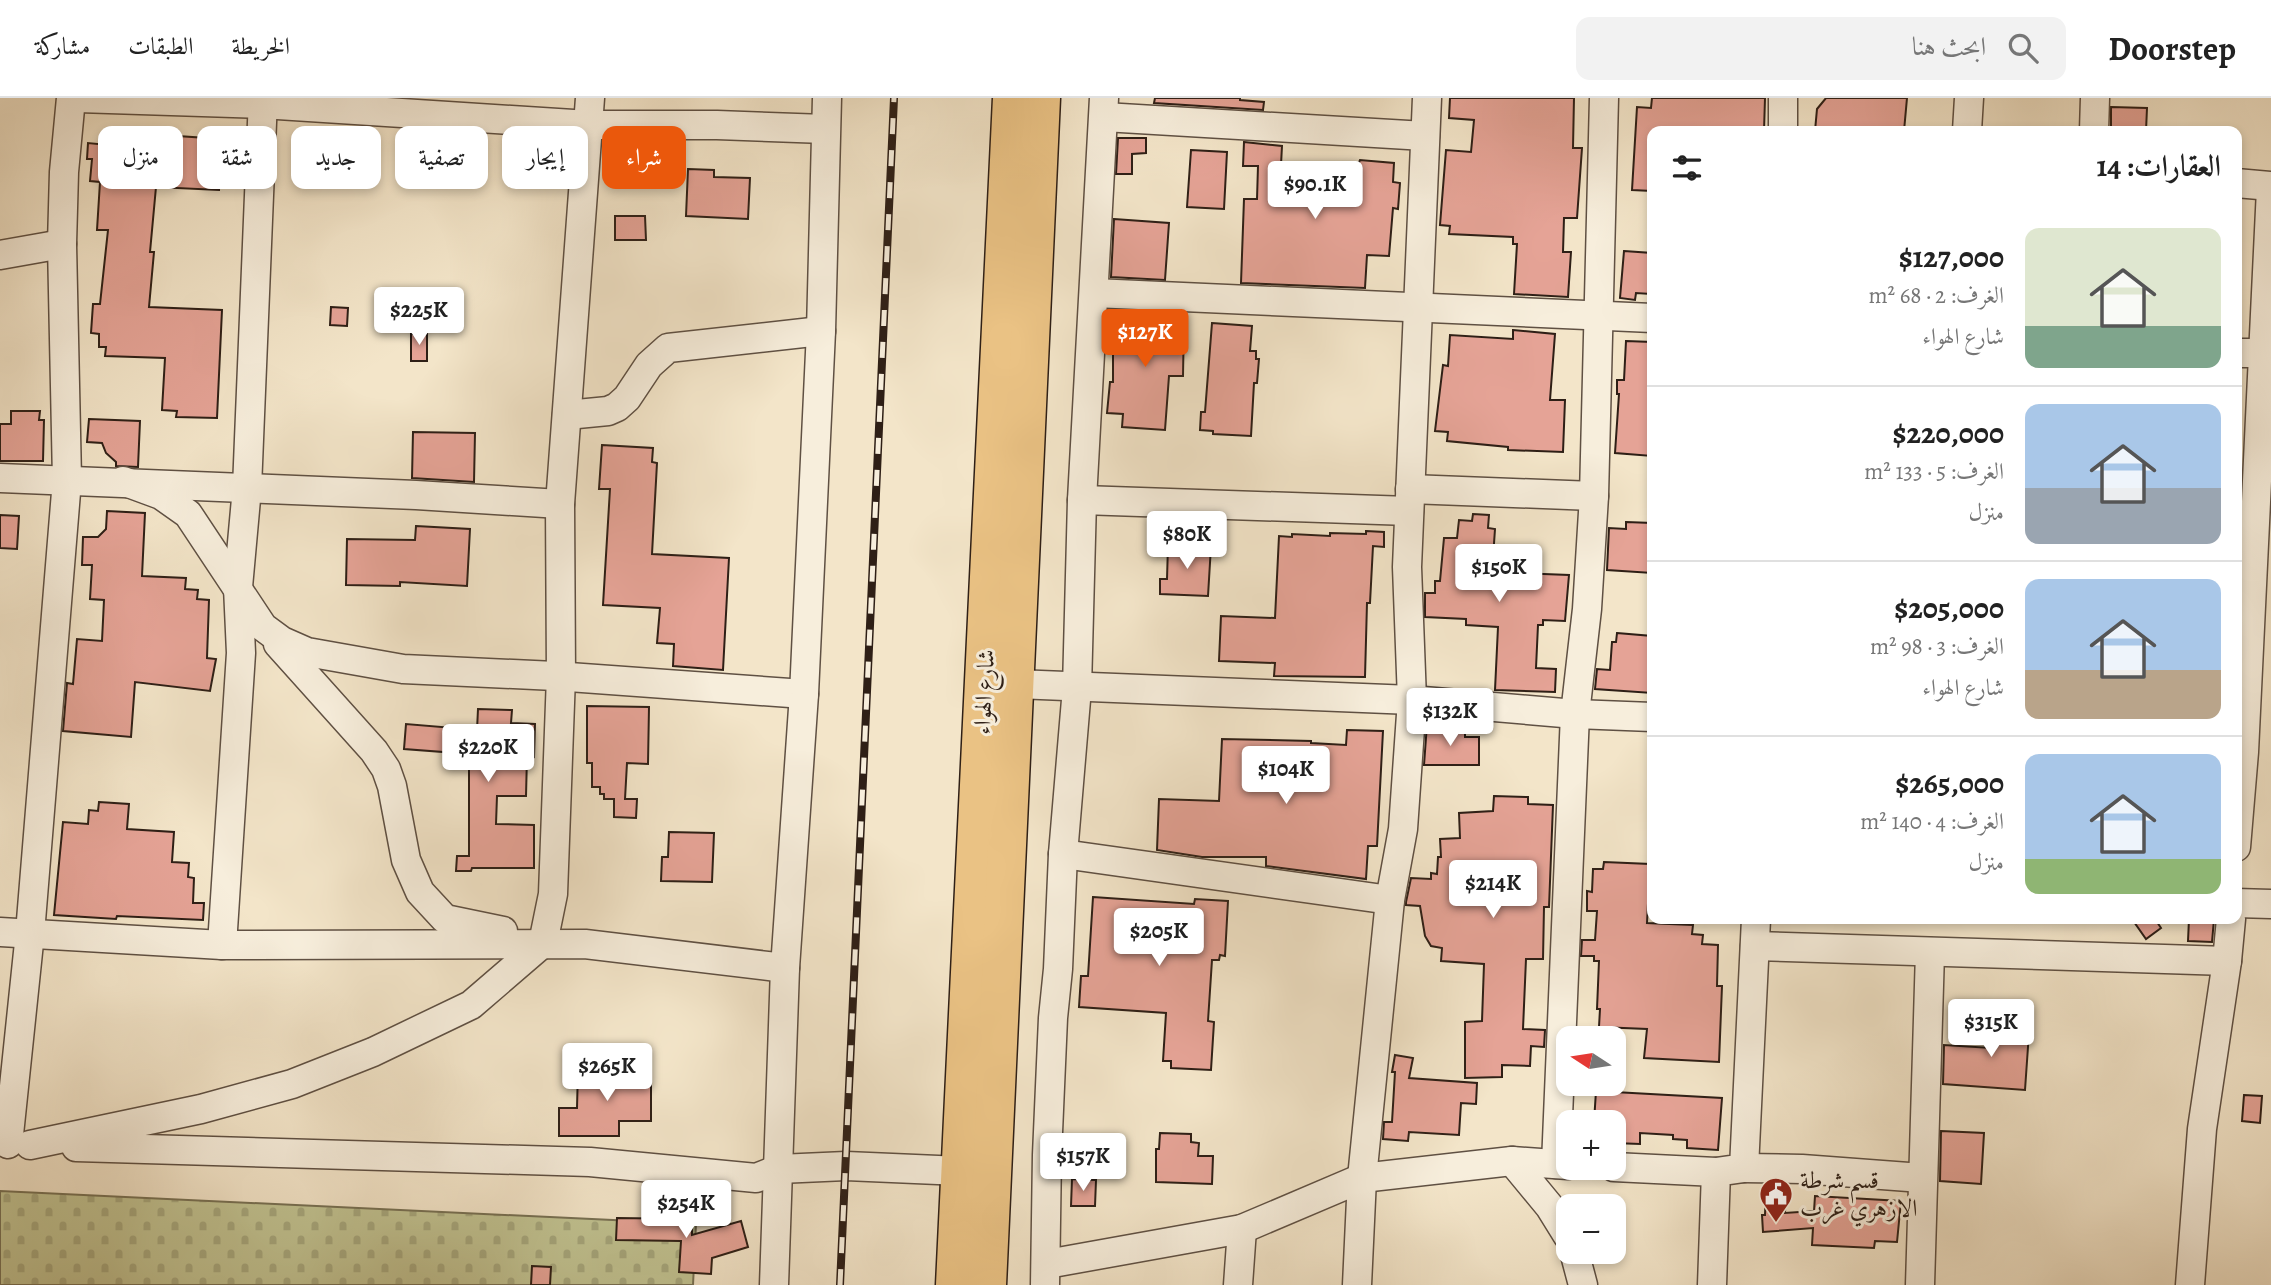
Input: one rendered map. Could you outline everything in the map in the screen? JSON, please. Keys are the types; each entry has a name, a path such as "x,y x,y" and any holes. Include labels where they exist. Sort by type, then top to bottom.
{"highway":[{"name":"شارع الهواء","path":"954,1285 1012,98"},
{"name":"شارع الهواء","path":"987,1285 1041,98"}],"street":[{"path":"13,1144 67,480 62,244 64,172 71,98"},
{"path":"78,98 590,111 717,125 825,129"},
{"path":"774,1285 785,968 804,694 821,331 827,98"},
{"path":"1357,1285 1362,1178 1390,900 1403,829 1412,700 1407,567 1427,98"},
{"path":"1564,1110 1575,714 1587,609 1594,496 1604,98"},
{"path":"1783,98 1783,126"},
{"path":"1967,126 1969,98"},
{"path":"2094,126 2095,98"},
{"path":"222,945 241,653 238,587 247,488 263,101"},
{"path":"1425,136 1104,108 1082,500 1077,688 1063,853 1047,1154 1046,1274 1242,1229 1362,1178 1512,1161 1556,1165"},
{"path":"13,1144 201,1109 292,1084 373,1052 471,1005 543,943 553,894 561,676 560,504 590,111"},
{"path":"2242,184 2271,188 2250,353 2262,558 2242,734"},
{"path":"0,255 62,244"},
{"path":"1094,293 1647,318"},
{"path":"567,415 608,411 617,407 627,398 649,365 668,348 821,331"},
{"path":"0,478 123,481 560,504"},
{"path":"123,481 161,495 188,514 263,627 374,751 386,769 392,786 406,860 420,892 445,919 511,933 543,943"},
{"path":"1082,500 1410,500 1594,496"},
{"path":"263,627 282,641 307,652 402,669 561,676 804,694"},
{"path":"1014,684 1412,700 1575,714 1647,717"},
{"path":"1063,853 1390,900"},
{"path":"2242,903 2271,904"},
{"path":"2190,1285 2202,1129 2231,924"},
{"path":"0,932 222,945 585,944 785,968"},
{"path":"1744,1168 1756,933 1930,952 2227,961"},
{"path":"1920,1285 1930,952"},
{"path":"13,1144 590,1162 755,1178 779,1169 854,1166 961,1171"},
{"path":"1512,1161 1556,1217"},
{"path":"1626,1168 1716,1172 1744,1168 1802,1169 1922,1178"},
{"path":"1712,1285 1716,1172"},
{"path":"1238,1285 1242,1229"},
{"path":"1577,1264 1583,1285"}],"green space":[{"path":"0,1191 696,1224 693,1285 0,1285"}],"building":[{"path":"1155,98 1240,98 1264,102 1263,110 1154,103"},
{"path":"1450,98 1574,98 1573,148 1582,148 1577,218 1564,218 1563,252 1571,252 1568,297 1514,294 1517,244 1513,244 1513,237 1449,234 1450,226 1440,225 1446,150 1471,152 1474,120 1449,118"},
{"path":"1652,98 1765,98 1764,126 1647,126 1647,191 1632,190 1637,107 1651,108"},
{"path":"1826,98 1907,98 1904,126 1815,126 1817,109"},
{"path":"2111,107 2147,108 2146,126 2111,126"},
{"path":"183,136 197,137 197,189 183,188"},
{"path":"1118,138 1146,138 1146,153 1132,154 1132,174 1116,174"},
{"path":"1244,142 1282,146 1281,165 1357,167 1360,160 1394,163 1393,182 1400,183 1398,209 1393,208 1389,256 1367,255 1365,288 1241,283 1244,199 1257,199 1258,166 1243,166"},
{"path":"88,143 98,144 98,182 90,181 92,159 87,159"},
{"path":"1191,150 1227,152 1224,209 1187,207"},
{"path":"688,169 714,170 714,177 750,178 748,219 686,216"},
{"path":"100,189 156,189 150,252 154,252 149,307 222,310 217,418 176,417 177,411 162,410 165,358 105,356 106,347 99,347 99,334 91,333 93,304 100,304 108,230 97,230"},
{"path":"615,216 645,216 646,240 615,240"},
{"path":"1114,219 1169,223 1165,280 1111,277"},
{"path":"1624,251 1647,253 1647,294 1636,293 1635,300 1620,298"},
{"path":"331,307 348,308 347,326 330,325"},
{"path":"1113,315 1184,319 1183,376 1169,376 1165,430 1122,427 1123,414 1107,413 1110,382 1113,382"},
{"path":"1212,323 1252,326 1250,351 1256,351 1256,359 1259,359 1257,383 1254,383 1251,436 1213,434 1213,431 1200,430 1201,412 1205,412"},
{"path":"1513,330 1555,334 1550,400 1565,400 1563,452 1508,450 1508,447 1447,441 1448,432 1435,431 1443,365 1448,366 1450,335 1513,339"},
{"path":"411,334 427,334 427,361 411,361"},
{"path":"1626,341 1647,342 1647,456 1615,453 1619,394 1617,380 1624,380"},
{"path":"11,411 40,411 39,420 44,420 43,461 0,461 0,424 11,424"},
{"path":"89,419 140,421 138,467 116,466 102,443 87,442"},
{"path":"413,432 475,433 474,482 412,478"},
{"path":"602,445 653,448 652,462 657,463 652,554 729,558 723,670 673,666 674,644 657,643 660,608 603,605 610,489 599,489"},
{"path":"107,511 145,513 142,576 186,578 185,589 198,590 197,599 209,600 207,658 216,659 210,691 135,682 131,737 63,731 67,683 73,684 77,639 102,641 104,600 90,599 92,565 82,565 83,537 98,537 106,529"},
{"path":"1473,514 1489,515 1488,528 1495,529 1492,572 1569,575 1565,621 1543,620 1543,625 1538,625 1536,668 1556,669 1555,692 1495,690 1498,627 1466,625 1466,619 1425,617 1425,593 1435,593 1435,581 1440,581 1444,538 1457,538 1459,520 1472,521"},
{"path":"0,515 19,516 17,549 0,548"},
{"path":"1626,522 1647,523 1647,573 1607,570 1609,528 1626,529"},
{"path":"416,526 470,529 467,586 400,582 400,586 346,585 347,539 415,540"},
{"path":"1366,531 1384,532 1384,547 1373,546 1370,603 1367,603 1365,677 1274,676 1275,663 1219,661 1221,616 1275,618 1279,536 1366,534"},
{"path":"1168,545 1211,546 1208,596 1160,594 1160,579 1167,579"},
{"path":"1617,633 1647,636 1647,693 1595,689 1597,669 1610,670 1612,642 1616,642"},
{"path":"587,706 649,707 648,764 627,763 625,799 637,799 636,818 614,817 614,799 604,799 604,794 600,794 600,787 592,787 592,763 587,763"},
{"path":"478,709 512,710 511,723 535,724 534,757 527,756 526,796 497,796 496,824 534,825 534,868 472,868 471,871 456,871 457,856 469,856 469,754 404,749 406,724 477,730"},
{"path":"1427,724 1430,724 1430,727 1457,727 1457,733 1465,733 1465,737 1479,737 1479,765 1424,765"},
{"path":"1347,730 1383,731 1377,846 1368,846 1366,879 1266,866 1266,857 1202,857 1157,850 1159,799 1219,801 1222,739 1311,741 1346,745"},
{"path":"1494,796 1528,797 1528,804 1553,805 1549,907 1544,907 1543,959 1526,959 1523,1029 1545,1030 1544,1047 1531,1046 1530,1066 1502,1065 1502,1077 1465,1078 1465,1022 1482,1021 1484,964 1441,961 1442,948 1431,946 1425,936 1420,906 1406,905 1406,902 1411,878 1431,879 1431,873 1437,874 1438,857 1441,857 1440,839 1460,838 1459,813 1493,811"},
{"path":"99,802 129,804 127,829 174,832 172,862 189,863 188,877 194,878 193,903 204,903 203,920 54,915 63,822 88,824 89,810 98,811"},
{"path":"669,832 714,833 712,882 661,881 662,857 668,857"},
{"path":"1604,862 1647,864 1647,924 1693,925 1692,934 1703,935 1702,944 1718,945 1717,986 1722,986 1719,1062 1644,1058 1647,1029 1599,1026 1599,961 1594,961 1594,956 1581,956 1582,940 1595,940 1597,911 1587,911 1587,891 1592,892 1593,869 1603,869"},
{"path":"1093,897 1194,904 1195,899 1228,901 1225,956 1220,955 1219,960 1212,960 1208,1021 1214,1022 1211,1070 1171,1068 1171,1061 1163,1061 1166,1013 1079,1007 1081,976 1088,976"},
{"path":"2136,924 2158,924 2161,928 2146,939"},
{"path":"2189,924 2214,924 2212,942 2188,941"},
{"path":"2030,1018 2025,1090 1943,1084 1944,1045 1991,1048 1993,1019 2012,1021"},
{"path":"1395,1055 1413,1058 1409,1078 1477,1083 1476,1104 1461,1103 1459,1135 1409,1132 1408,1141 1383,1139 1384,1122 1392,1122 1395,1072 1392,1072"},
{"path":"578,1069 619,1069 619,1073 651,1073 651,1121 619,1121 619,1136 559,1136 559,1108 577,1108"},
{"path":"1626,1093 1722,1098 1718,1150 1687,1148 1687,1140 1673,1139 1673,1135 1640,1133 1640,1144 1626,1143 1626,1110 1595,1110 1596,1096 1626,1096"},
{"path":"2244,1095 2262,1096 2260,1123 2242,1121"},
{"path":"1941,1131 1984,1133 1981,1184 1940,1181"},
{"path":"1160,1133 1191,1134 1191,1142 1199,1143 1198,1156 1213,1156 1212,1184 1156,1182 1156,1149 1159,1149"},
{"path":"1072,1179 1096,1180 1095,1206 1071,1206"},
{"path":"1766,1189 1786,1190 1785,1213 1814,1211 1815,1196 1901,1201 1897,1242 1875,1241 1874,1248 1812,1245 1813,1228 1763,1232 1762,1215 1765,1215"},
{"path":"617,1218 692,1219 692,1235 741,1221 748,1247 712,1258 711,1274 679,1272 681,1241 616,1240"},
{"path":"532,1266 551,1267 550,1285 531,1285"}],"railway":[{"path":"840,1285 894,98"}],"place":[{"name":"قسم شرطة الازهري غرب","path":"1776,1224"}]}
